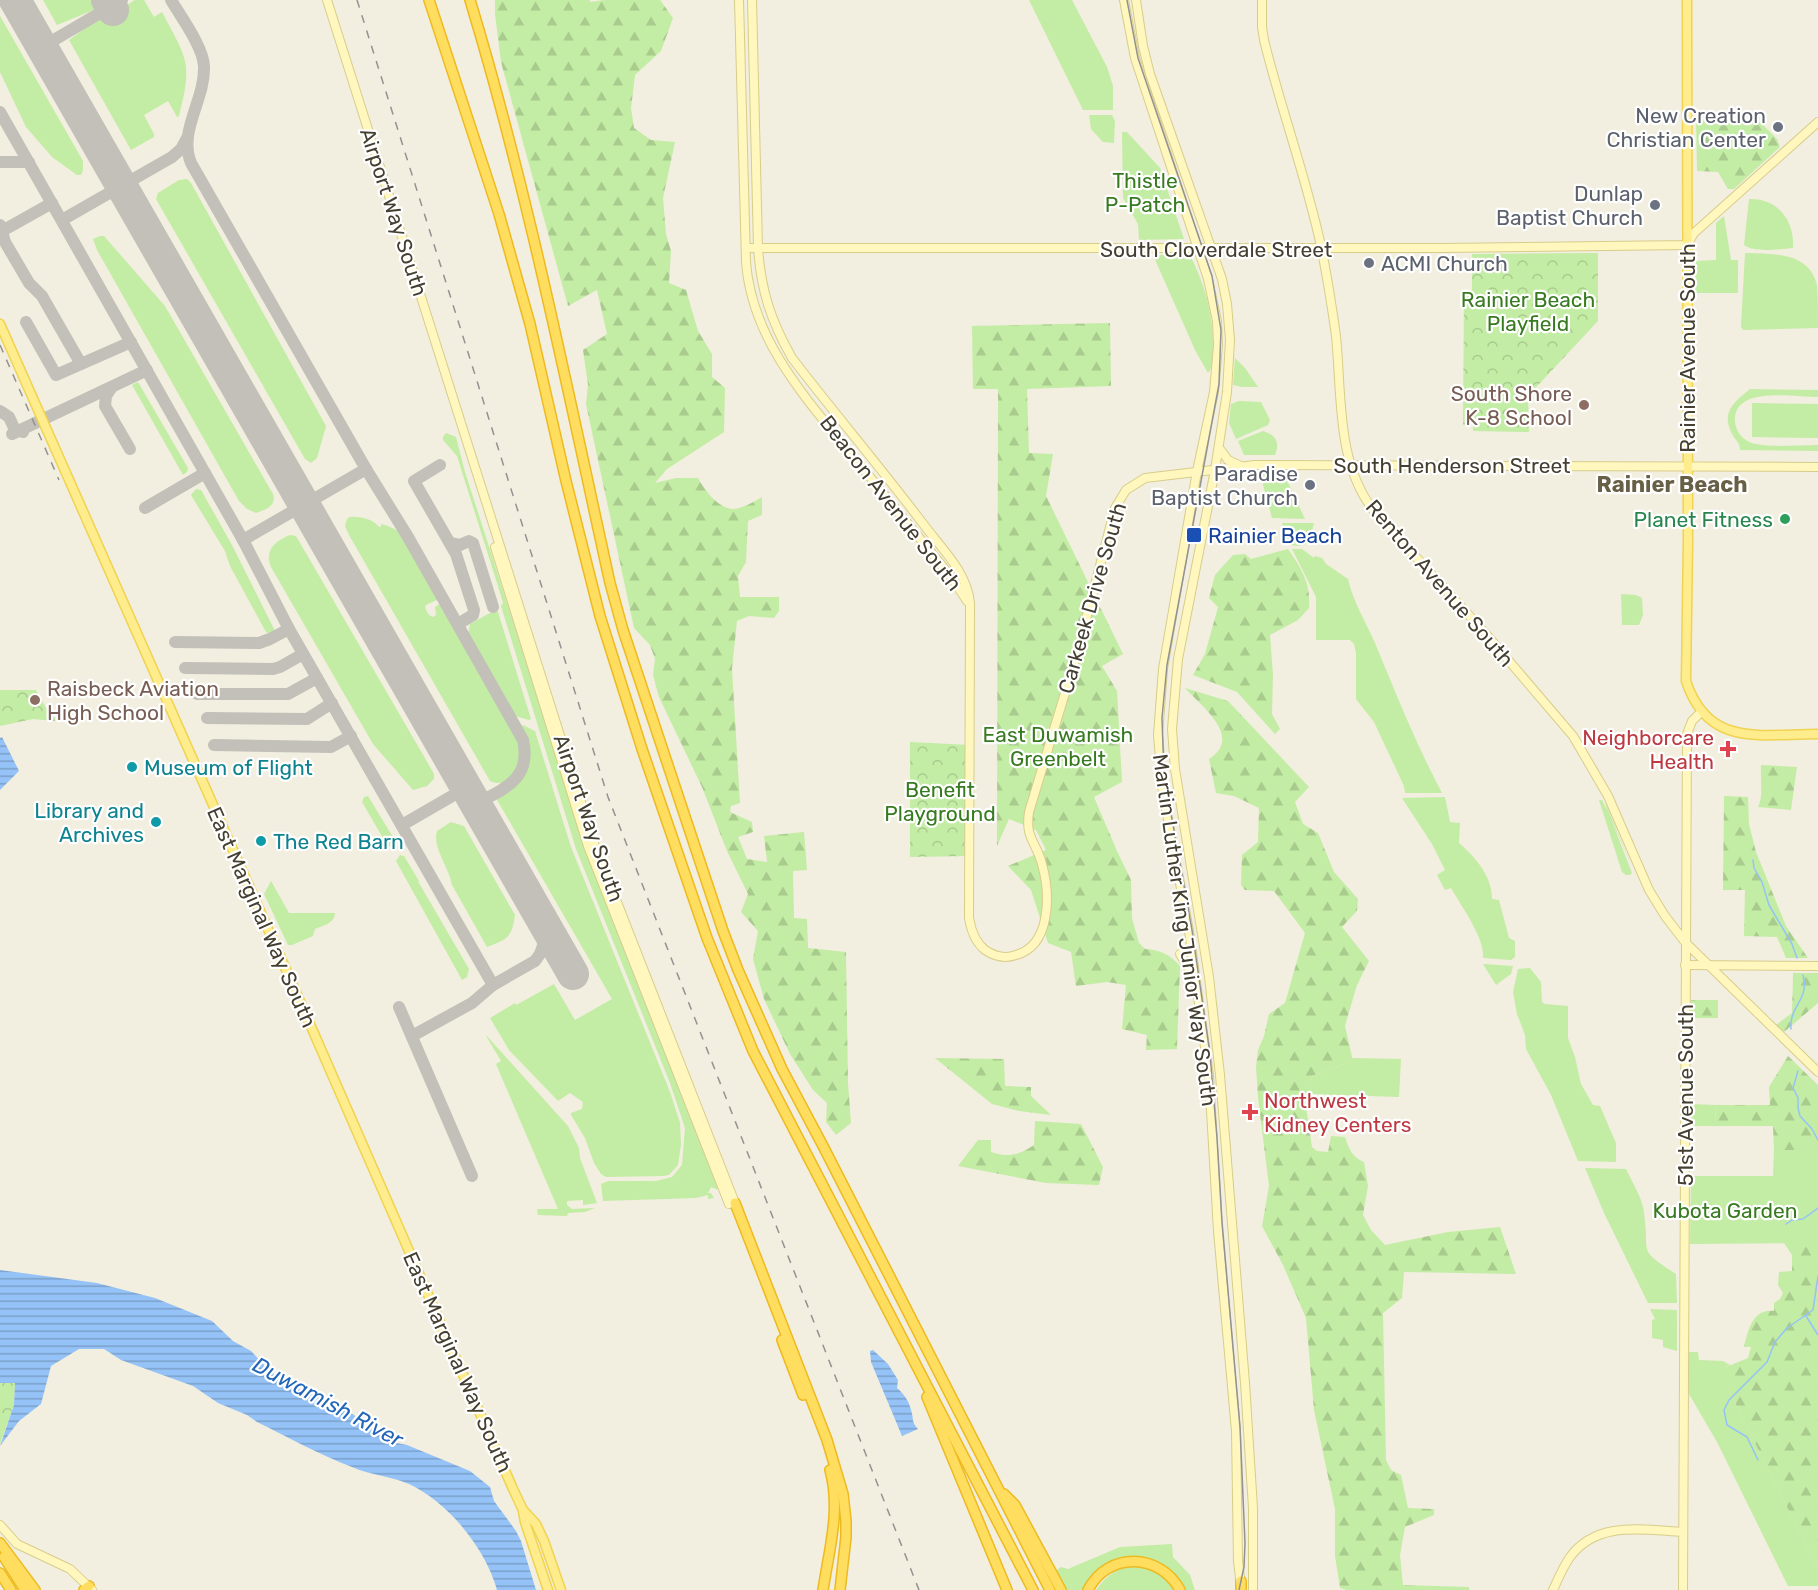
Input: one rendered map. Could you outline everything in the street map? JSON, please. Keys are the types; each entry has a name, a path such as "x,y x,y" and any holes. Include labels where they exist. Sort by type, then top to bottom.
{"highway":[{"path":"429,0 499,214 530,324 600,616 642,749 707,938 753,1051 1033,1590"},
{"path":"470,0 515,164 546,291 610,584 623,630 723,931 782,1069 1050,1590"},
{"path":"732,1204 827,1440 838,1478 846,1521 840,1590"},
{"path":"732,1204 822,1443 832,1479 834,1529 824,1589"},
{"path":"907,1344 1006,1590"},
{"path":"824,1589 839,1532 838,1478"},
{"path":"998,1489 1015,1505 1061,1590"},
{"path":"0,1543 35,1590"},
{"path":"0,1551 25,1590"},
{"path":"1088,1590 1097,1577 1109,1567 1135,1560 1150,1563 1162,1569 1172,1577 1180,1590"},
{"path":"0,1573 11,1590"}],"main road":[{"name":"Airport Way South","path":"327,0 588,846 732,1204"},
{"name":"Beacon Avenue South","path":"739,0 746,248 749,287 757,315 781,363 834,434 952,578 969,605"},
{"name":"Beacon Avenue South","path":"752,0 758,248 765,301 781,339 792,358 954,564 966,584 969,605"},
{"name":"Martin Luther King Junior Way South","path":"1124,0 1135,58 1212,293 1218,345 1214,392 1197,471 1163,669 1158,735 1163,793 1184,901 1209,1076 1218,1231 1236,1431 1238,1561 1241,1587"},
{"name":"Martin Luther King Junior Way South","path":"1136,0 1150,74 1225,291 1230,340 1230,362 1219,448 1178,659 1172,729 1175,769 1218,1052 1245,1383 1253,1508 1253,1590"},
{"name":"Renton Avenue South","path":"1262,0 1264,40 1322,248 1336,336 1344,426 1351,466 1360,492 1374,512 1486,634 1573,736 1608,796 1632,856 1649,890 1685,942 1818,1072"},
{"name":"Rainier Avenue South","path":"1687,0 1686,681 1701,712 1716,725 1736,733 1818,734"},
{"path":"1687,245 1694,233 1818,122"},
{"name":"South Cloverdale Street","path":"746,248 1322,248 1687,245"},
{"name":"East Marginal Way South","path":"0,324 523,1510 548,1590"},
{"path":"1219,448 1227,460 1243,466"},
{"name":"South Henderson Street","path":"1126,490 1140,479 1150,476 1243,466 1818,466"},
{"name":"Carkeek Drive South","path":"969,605 969,896 972,932 978,943 989,952 1001,957 1015,956 1027,950 1037,941 1044,925 1045,883 1040,856 1028,833 1029,812 1078,650 1115,508 1126,490"},
{"name":"51st Avenue South","path":"1683,1590 1687,734 1689,725 1701,712"},
{"path":"1180,954 1196,982"},
{"path":"1685,965 1818,966"},
{"path":"1722,979 1723,972 1728,965"},
{"name":"East Marginal Way South","path":"523,1510 536,1524 561,1590"},
{"path":"0,1525 17,1544 70,1569 88,1589"},
{"path":"1552,1590 1572,1554 1586,1541 1597,1535 1620,1529 1683,1532"}],"green space":[{"path":"43,0 92,0 96,9 57,25"},
{"path":"135,0 144,0 154,17 162,12 182,52 186,84 179,116 177,117 168,101 144,115 154,137 131,150 69,40 101,17 103,20"},
{"path":"495,0 590,0 590,2 660,0 673,18 661,51 635,75 631,108 634,128 651,140 675,142 663,198 666,234 671,251 669,283 686,290 698,331 712,354 712,377 725,388 724,432 667,469 655,483 676,478 698,478 720,505 733,509 745,506 762,497 762,515 748,521 746,562 738,576 740,597 779,597 779,611 774,618 749,616 737,621 732,669 740,803 731,806 730,812 752,822 753,832 738,837 747,859 767,862 764,836 804,832 807,870 793,871 794,918 807,919 808,948 846,952 848,1083 851,1123 836,1135 826,1122 827,1103 813,1090 790,1054 764,999 753,959 758,931 741,912 748,894 727,851 702,787 659,697 653,675 655,659 650,645 634,628 586,404 588,385 583,350 607,334 597,290 568,306 501,62"},
{"path":"1029,0 1072,0 1107,67 1113,86 1113,110 1083,110"},
{"path":"0,16 83,161 81,175 77,175 52,157 26,127 0,72"},
{"path":"1089,115 1112,115 1115,121 1114,143 1103,142 1091,129"},
{"path":"1696,120 1729,123 1760,122 1777,139 1780,147 1734,189 1728,189 1718,172 1697,171"},
{"name":"Thistle P-Patch","path":"1122,132 1127,132 1160,168 1184,239 1139,240 1138,224 1123,198"},
{"path":"187,179 326,426 317,458 311,463 305,459 156,199 158,193 179,180"},
{"path":"1749,199 1768,202 1783,213 1791,229 1793,248 1761,250 1744,245"},
{"path":"1724,216 1731,260 1738,260 1738,293 1695,293 1696,261 1716,260 1716,223"},
{"path":"104,236 165,306 273,494 273,502 266,509 256,513 247,509 239,501 97,250 93,239"},
{"name":"Rainier Beach Playfield","path":"1598,253 1598,321 1528,396 1529,432 1473,431 1473,425 1463,425 1464,294 1472,294 1472,254"},
{"path":"1745,253 1788,257 1806,266 1813,274 1817,285 1818,328 1743,330 1741,327"},
{"path":"1153,255 1190,255 1208,301 1212,325 1212,362 1208,373 1195,350"},
{"name":"East Duwamish Greenbelt","path":"1110,323 1111,386 1027,389 1029,453 1053,454 1046,496 1123,654 1102,666 1117,691 1122,782 1094,797 1131,880 1132,918 1139,943 1145,949 1164,953 1180,966 1177,1049 1146,1050 1147,1035 1122,1029 1126,985 1107,982 1076,986 1071,952 1048,943 1031,890 1008,866 1046,850 1036,830 1009,819 997,846 998,389 973,389 972,326"},
{"path":"1235,358 1245,368 1258,387 1233,385"},
{"path":"138,382 188,468 183,475 132,385"},
{"path":"1750,389 1818,390 1818,397 1781,395 1754,398 1743,402 1737,410 1735,422 1741,435 1752,443 1775,446 1818,445 1818,451 1740,450 1728,419 1731,407"},
{"path":"1239,401 1261,402 1270,420 1268,425 1236,439 1229,423 1231,404"},
{"path":"1752,403 1818,404 1818,438 1752,437"},
{"path":"1263,431 1276,440 1275,455 1244,455 1238,441"},
{"path":"446,433 456,437 465,472 586,848 711,1166 718,1190 711,1187 708,1193 711,1193 714,1198 708,1199 708,1195 696,1198 603,1201 601,1184 608,1181 656,1181 672,1177 682,1165 685,1128 670,1083 576,849 457,456 443,440"},
{"path":"1260,474 1284,474 1305,519 1272,518"},
{"path":"196,489 201,490 232,545 275,631 271,634 266,632 230,566 225,551 191,495"},
{"path":"350,517 365,518 378,526 381,527 381,524 390,527 402,534 439,599 426,605 425,608 433,617 436,615 435,607 441,603 518,738 520,753 516,770 506,781 499,783 490,781 349,535 345,526"},
{"path":"1282,523 1314,523 1309,543 1299,546 1289,545"},
{"path":"290,535 296,536 434,774 434,779 427,786 413,790 373,744 271,567 269,556 272,547"},
{"path":"1288,549 1309,591 1309,608 1298,620 1270,635 1273,675 1272,714 1280,729 1275,734 1237,692 1193,675 1205,654 1218,607 1209,598 1215,575 1233,555 1245,554 1251,559"},
{"path":"1292,549 1302,549 1314,558 1315,556 1322,558 1326,564 1348,579 1356,604 1442,793 1405,793 1404,786 1374,722 1356,699 1354,644 1350,640 1316,640 1316,597"},
{"path":"1621,594 1636,595 1642,598 1643,615 1639,625 1622,625"},
{"path":"497,609 531,719 529,720 515,716 468,635 470,624"},
{"path":"1185,688 1228,701 1309,787 1295,802 1303,824 1318,833 1334,872 1358,899 1357,911 1342,927 1369,961 1357,985 1345,1026 1353,1061 1312,1076 1306,1107 1312,1147 1317,1151 1328,1152 1331,1136 1345,1137 1351,1152 1364,1162 1368,1186 1363,1215 1371,1230 1385,1245 1448,1232 1500,1227 1516,1274 1404,1272 1402,1298 1383,1313 1386,1460 1391,1470 1401,1475 1408,1508 1434,1509 1434,1515 1405,1527 1400,1555 1403,1585 1469,1587 1469,1590 1347,1590 1340,1588 1335,1556 1335,1509 1314,1410 1306,1318 1283,1265 1262,1226 1269,1186 1258,1098 1256,1067 1258,1050 1269,1014 1285,1003 1305,933 1274,891 1245,890 1241,885 1242,855 1258,842 1259,808 1234,796 1216,793 1209,759 1218,750 1222,741 1221,732 1209,713"},
{"path":"0,690 36,690 51,717 55,717 55,721 33,719 0,726"},
{"path":"523,725 535,731 571,847 670,1092 680,1123 681,1145 678,1165 669,1175 606,1177 601,1174 594,1163 585,1138 571,1115 582,1109 583,1102 570,1093 558,1101 509,1050 490,1018 554,984 575,1020 612,999 496,798 515,785 526,768 528,749 521,727"},
{"name":"Benefit Playground","path":"910,742 970,745 970,856 910,857"},
{"path":"1761,765 1797,767 1791,810 1758,807 1761,792"},
{"path":"368,796 396,842 393,848 387,845 362,802 364,797"},
{"path":"1724,796 1748,797 1749,824 1756,852 1786,926 1808,958 1786,958 1777,937 1744,936 1745,890 1723,890"},
{"path":"1445,797 1450,822 1460,823 1459,843 1482,868 1489,883 1492,899 1499,900 1509,938 1515,941 1515,957 1511,960 1483,958 1481,942 1471,922 1451,888 1445,890 1437,875 1445,870 1432,844 1402,798"},
{"path":"1599,800 1602,800 1607,810 1605,802 1631,865 1611,819 1632,873 1630,875 1622,872"},
{"path":"451,822 464,826 515,915 512,929 507,937 487,947 452,885 439,851 437,831"},
{"path":"400,855 404,856 469,969 467,977 462,980 396,861"},
{"path":"271,881 289,913 335,913 333,920 315,929 313,936 288,945 264,894"},
{"path":"1483,964 1513,966 1511,974 1496,985"},
{"path":"1530,968 1541,982 1542,1002 1568,1006 1568,1038 1581,1084 1593,1105 1600,1106 1616,1143 1616,1162 1578,1161 1551,1095 1526,1049 1525,1035 1517,1014 1513,992 1518,969"},
{"path":"1793,973 1818,973 1818,1003 1784,1032 1776,1025 1792,1013"},
{"path":"1691,1000 1718,1000 1718,1018 1691,1018"},
{"path":"485,1034 568,1126 579,1148 580,1158 597,1203 583,1205 583,1200 567,1201 567,1205 572,1209 595,1208 585,1212 568,1213 567,1216 538,1215 537,1209 558,1209 496,1064 501,1061"},
{"path":"1788,1056 1818,1085 1818,1150 1774,1150 1773,1126 1715,1126 1716,1105 1770,1105 1769,1087"},
{"path":"935,1058 1004,1059 1005,1086 1031,1087 1031,1096 1051,1115 1019,1111 992,1104"},
{"path":"1352,1058 1401,1059 1399,1097 1308,1094 1312,1076 1353,1061"},
{"path":"1691,1104 1716,1105 1715,1126 1691,1126"},
{"path":"1035,1121 1081,1124 1103,1167 1099,1185 1046,1183 958,1166 978,1140 991,1140 991,1152 1003,1155 1018,1153 1029,1148 1034,1145"},
{"name":"Kubota Garden","path":"1774,1150 1818,1150 1818,1243 1690,1244 1691,1176 1773,1176"},
{"path":"1585,1168 1626,1169 1643,1208 1647,1249 1655,1259 1676,1274 1677,1303 1648,1303 1604,1213"},
{"path":"1784,1243 1818,1243 1818,1569 1731,1395 1721,1369 1748,1358 1751,1347 1744,1347 1753,1322 1761,1313 1774,1311 1774,1303 1783,1293 1778,1285 1779,1272 1792,1271 1792,1255"},
{"path":"1650,1309 1677,1310 1677,1351 1663,1347 1663,1340 1652,1338 1652,1320 1655,1319"},
{"path":"1689,1352 1698,1352 1699,1360 1723,1361 1730,1365 1722,1369 1731,1395 1818,1569 1818,1586 1788,1586 1717,1442 1689,1394"},
{"path":"0,1383 15,1383 14,1405 0,1444"},
{"path":"1172,1544 1173,1557 1190,1575 1195,1590 1183,1590 1173,1574 1162,1565 1148,1560 1122,1560 1087,1590 1064,1590 1054,1572 1061,1567 1068,1569 1120,1547"},
{"path":"1138,1565 1160,1574 1176,1590 1096,1590 1114,1572"}],"water":[{"path":"2,737 19,771 0,790 0,738"},
{"name":"Duwamish River","path":"0,1270 97,1283 155,1298 212,1321 233,1341 251,1351 271,1372 306,1393 310,1388 370,1425 392,1442 407,1445 470,1471 490,1487 494,1501 516,1531 536,1590 497,1590 492,1574 475,1543 438,1502 424,1492 402,1481 359,1470 328,1457 247,1415 218,1403 193,1386 121,1360 104,1349 79,1349 51,1366 41,1404 19,1421 0,1446 14,1405 15,1383 0,1383"},
{"path":"873,1350 888,1364 898,1380 897,1388 908,1401 918,1429 902,1436 871,1362 870,1351"}],"waterway":[{"path":"1753,860 1769,905 1792,944 1797,958"},
{"path":"1791,1029 1793,1014 1804,991 1803,975"},
{"path":"1798,1071 1793,1088 1798,1098 1800,1116 1818,1140"},
{"path":"1786,1224 1792,1220 1803,1219 1818,1208"},
{"path":"1758,1460 1747,1437 1727,1425 1724,1410 1729,1400 1767,1362 1775,1342 1787,1328 1813,1310 1818,1276"},
{"path":"1806,1316 1818,1335"}],"taxiway":[{"path":"42,47 122,0"},
{"path":"171,0 196,42 204,67 201,91 188,139 191,163 523,740 525,753 519,773 505,787 475,804"},
{"path":"0,112 243,540 289,629 493,985"},
{"path":"62,220 172,157 181,149 187,138"},
{"path":"0,162 29,162"},
{"path":"2,231 52,203"},
{"path":"0,225 5,242 29,283 42,296 81,364"},
{"path":"26,322 56,375 131,342"},
{"path":"12,434 147,370"},
{"path":"112,387 106,396 105,406 130,449"},
{"path":"0,411 9,417 15,430 23,432"},
{"path":"440,465 414,481 456,554 474,610 473,615 458,624"},
{"path":"243,540 366,469"},
{"path":"145,508 205,473"},
{"path":"450,543 460,545 469,541 473,543 493,607"},
{"path":"175,642 259,643 289,629"},
{"path":"185,668 273,669 303,654"},
{"path":"197,694 288,694 317,678"},
{"path":"207,718 307,719 332,703"},
{"path":"214,745 331,747 351,736"},
{"path":"402,825 466,788"},
{"path":"412,1036 472,1003 493,985 535,961 545,940 542,920"},
{"path":"399,1007 472,1176"}],"runway":[{"path":"15,0 573,974"},
{"path":"107,0 113,10"}],"tram line":[{"path":"1127,0 1138,58 1212,276 1221,330 1219,384 1167,665 1162,718 1164,775 1192,930 1210,1054 1240,1427 1245,1543 1244,1567 1239,1590"}],"railway":[{"path":"357,0 608,797 919,1590"},
{"path":"0,345 59,480"}],"place":[{"name":"New Creation Christian Center","path":"1778,127"},
{"name":"Dunlap Baptist Church","path":"1655,205"},
{"name":"ACMI Church","path":"1369,263"},
{"name":"South Shore K-8 School","path":"1584,405"},
{"name":"Paradise Baptist Church","path":"1310,485"},
{"name":"Planet Fitness","path":"1785,519"},
{"name":"Rainier Beach","path":"1194,535"},
{"name":"Raisbeck Aviation High School","path":"35,700"},
{"name":"Neighborcare Health","path":"1728,749"},
{"name":"Museum of Flight","path":"132,767"},
{"name":"Library and Archives","path":"156,822"},
{"name":"The Red Barn","path":"261,841"},
{"name":"Northwest Kidney Centers","path":"1250,1112"}],"district":[{"name":"Rainier Beach","path":"1672,484"}]}
